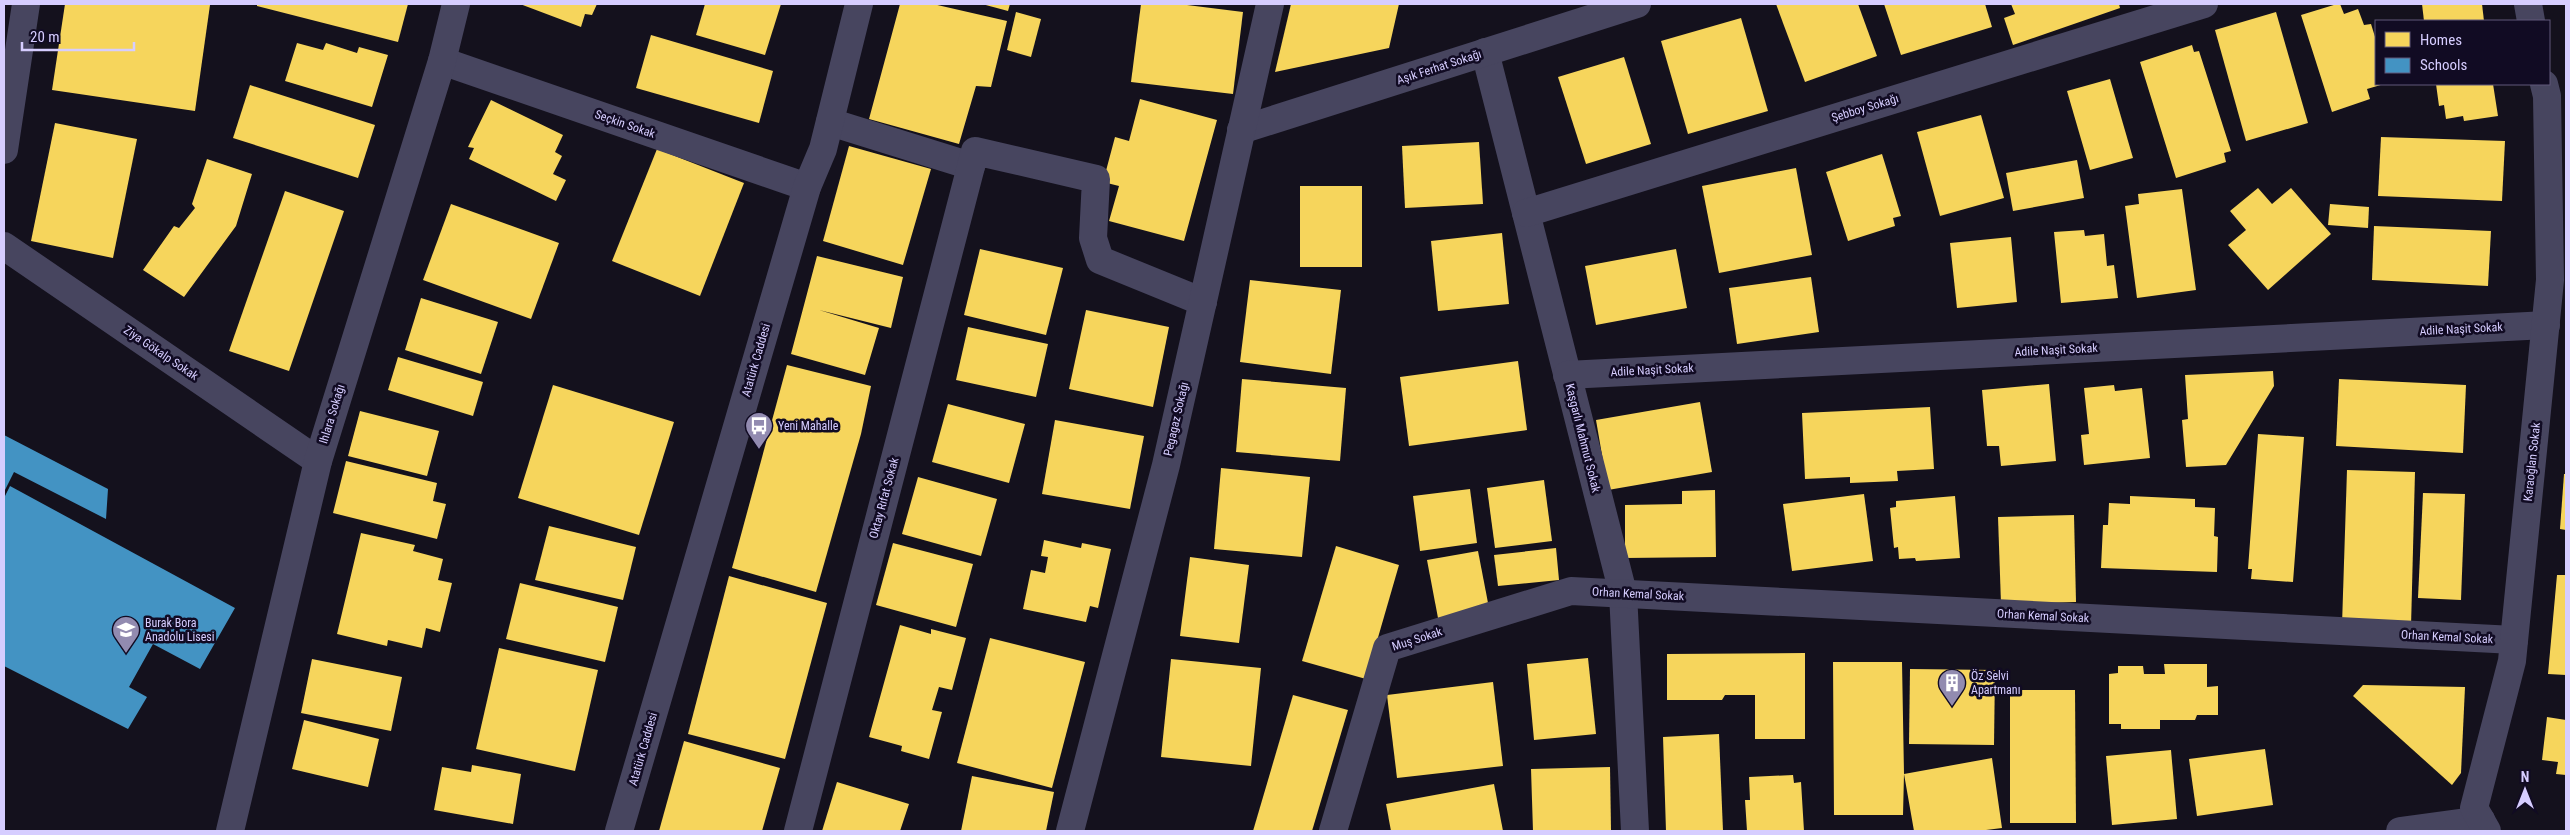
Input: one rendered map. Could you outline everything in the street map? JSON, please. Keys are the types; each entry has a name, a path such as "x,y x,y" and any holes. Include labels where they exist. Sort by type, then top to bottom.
{"street":[{"path":"4,150 26,4"},
{"name":"Ihlara Sokağı","path":"230,831 318,461 442,61 456,4"},
{"name":"Atatürk Caddesi","path":"619,831 807,187 823,149 859,4"},
{"name":"Pegagaz Sokağı","path":"1070,831 1166,465 1270,4"},
{"name":"Aşık Ferhat Sokağı","path":"1241,130 1485,52 1593,11 1637,4"},
{"name":"Şebboy Sokağı","path":"1526,213 2204,4"},
{"path":"2528,4 2531,20"},
{"name":"Kaşgarlı Mahmut Sokak","path":"1485,52 1623,593 1635,831"},
{"name":"Seçkin Sokak","path":"442,61 807,187"},
{"name":"Karaoğlan Sokak","path":"2484,826 2474,808 2512,661 2550,280 2547,96 2544,85"},
{"path":"830,122 971,166 975,151 1096,180 1093,238 1100,260 1203,302"},
{"name":"Oktay Rıfat Sokak","path":"798,831 971,166"},
{"name":"Ziya Gökalp Sokak","path":"4,246 318,461"},
{"name":"Adile Naşit Sokak","path":"1567,375 2546,325"},
{"name":"Orhan Kemal Sokak","path":"1571,591 2514,640"},
{"name":"Muş Sokak","path":"1333,831 1388,648 1571,591"},
{"path":"2400,831 2484,826"}],"building: Homes":[{"path":"65,4 210,5 195,111 52,90"},
{"path":"257,4 408,4 398,42 257,6"},
{"path":"520,4 597,4 592,15 585,14 581,27"},
{"path":"705,4 781,4 765,55 696,35"},
{"path":"900,4 933,4 1007,21 991,87 976,86 959,144 869,119"},
{"path":"982,4 1010,4 1008,11"},
{"path":"1141,4 1179,4 1243,12 1233,94 1131,82"},
{"path":"1291,4 1399,4 1389,48 1275,72"},
{"path":"1776,4 1858,4 1877,56 1805,82"},
{"path":"1884,4 1985,4 1992,27 1901,55"},
{"path":"2011,4 2119,4 2120,8 2013,45 2004,18 2015,14"},
{"path":"2340,4 2344,14 2358,9 2364,25 2371,24 2375,37 2375,85 2381,85 2367,89 2370,99 2332,112 2301,15"},
{"path":"2422,4 2482,4 2484,20 2424,20"},
{"path":"1016,12 1041,19 1031,57 1007,50"},
{"path":"2276,12 2308,123 2246,141 2215,30"},
{"path":"1741,18 1768,111 1688,134 1661,41"},
{"path":"651,35 773,71 759,123 636,88"},
{"path":"297,43 323,50 326,43 357,53 359,47 388,55 372,107 285,81"},
{"path":"2192,45 2194,52 2199,51 2231,151 2224,153 2226,162 2176,178 2140,62"},
{"path":"1624,57 1651,144 1586,164 1558,77"},
{"path":"2110,79 2133,158 2090,170 2067,91"},
{"path":"250,85 375,125 358,178 233,138"},
{"path":"2436,85 2493,85 2498,116 2464,121 2463,116 2446,119 2444,105 2439,106"},
{"path":"1140,99 1217,120 1184,241 1109,221 1119,186 1103,182 1115,137 1129,141"},
{"path":"491,100 563,135 555,152 562,156 553,174 566,180 556,201 469,159 474,148 468,147"},
{"path":"1981,115 2004,198 1940,216 1917,132"},
{"path":"55,123 137,139 113,258 31,241"},
{"path":"2381,137 2505,141 2502,201 2378,196"},
{"path":"1479,142 1483,204 1405,208 1402,146"},
{"path":"849,146 931,169 903,265 823,241"},
{"path":"657,149 744,183 700,296 612,261"},
{"path":"1882,154 1901,216 1893,218 1895,226 1848,241 1826,172"},
{"path":"207,159 252,174 236,226 184,297 143,270 174,226 179,228 195,208 192,204"},
{"path":"2077,160 2084,198 2013,211 2006,173"},
{"path":"1796,168 1812,255 1719,273 1702,186"},
{"path":"1300,186 1362,186 1362,267 1300,267"},
{"path":"2258,188 2272,204 2291,188 2331,234 2268,290 2228,245 2246,230 2230,211"},
{"path":"2182,189 2196,290 2137,298 2125,206 2139,204 2138,194"},
{"path":"285,191 344,211 289,371 229,351"},
{"path":"451,204 559,243 531,319 423,280"},
{"path":"2330,204 2369,207 2368,228 2328,225"},
{"path":"2374,226 2491,231 2488,286 2372,280"},
{"path":"2084,230 2085,236 2104,234 2107,266 2114,265 2118,298 2061,303 2054,232"},
{"path":"1502,233 1509,304 1438,311 1431,241"},
{"path":"2011,237 2017,302 1957,308 1950,243"},
{"path":"980,249 1063,268 1046,335 964,315"},
{"path":"1676,249 1687,308 1596,325 1585,266"},
{"path":"817,256 903,277 891,328 819,310 879,328 865,375 791,354"},
{"path":"1811,277 1819,332 1737,344 1729,288"},
{"path":"1250,280 1341,290 1331,374 1240,362"},
{"path":"421,298 498,322 481,374 405,350"},
{"path":"1086,310 1169,327 1153,407 1069,389"},
{"path":"968,327 1048,344 1036,397 956,380"},
{"path":"398,357 483,382 473,416 388,390"},
{"path":"1518,361 1527,430 1409,446 1400,377"},
{"path":"787,365 871,386 861,434 816,592 732,568"},
{"path":"2273,371 2274,386 2226,465 2186,467 2182,420 2188,419 2185,375"},
{"path":"1242,379 1346,388 1340,461 1236,452"},
{"path":"2339,379 2466,385 2463,453 2336,446"},
{"path":"2049,384 2056,461 2001,466 1999,446 1987,446 1982,390"},
{"path":"553,385 674,422 639,535 518,498"},
{"path":"2114,385 2115,391 2142,388 2150,458 2084,465 2081,435 2089,434 2084,388"},
{"path":"1700,402 1712,472 1608,490 1596,420"},
{"path":"948,404 1025,424 1009,483 932,462"},
{"path":"1930,407 1934,469 1897,471 1898,481 1850,483 1850,477 1805,479 1802,413"},
{"path":"360,411 439,431 427,476 348,456"},
{"path":"1055,420 1144,436 1130,509 1042,494"},
{"path":"2258,434 2304,437 2293,582 2251,579 2252,569 2248,569"},
{"path":"346,461 437,483 433,501 446,504 437,539 333,513"},
{"path":"1221,468 1310,477 1302,557 1214,549"},
{"path":"2347,470 2415,472 2411,627 2342,625"},
{"path":"2564,474 2566,474 2566,530 2560,529"},
{"path":"918,477 997,499 981,556 902,534"},
{"path":"1544,480 1552,541 1495,548 1487,488"},
{"path":"1470,489 1477,543 1420,551 1413,496"},
{"path":"1715,490 1716,557 1625,558 1625,505 1682,504 1682,491"},
{"path":"2423,493 2465,494 2461,600 2418,598"},
{"path":"1864,494 1873,561 1792,571 1783,504"},
{"path":"1955,496 1960,558 1916,561 1915,558 1899,559 1898,547 1894,548 1890,508 1896,507 1896,501"},
{"path":"2130,496 2195,499 2195,507 2215,508 2214,536 2218,537 2217,572 2101,568 2103,525 2108,525 2109,503 2130,504"},
{"path":"2074,515 2076,602 2001,604 1998,517"},
{"path":"549,526 636,547 623,600 535,580"},
{"path":"361,533 415,545 413,551 443,559 438,580 452,583 440,632 426,628 422,648 388,640 387,646 337,634"},
{"path":"1044,540 1081,548 1082,543 1111,549 1098,608 1090,606 1086,622 1023,609 1031,570 1045,573 1048,557 1041,556"},
{"path":"893,543 973,564 956,627 876,605"},
{"path":"1336,546 1399,565 1366,679 1302,661"},
{"path":"1556,548 1559,580 1498,586 1494,555"},
{"path":"1478,551 1489,608 1438,618 1427,560"},
{"path":"1190,557 1249,565 1239,643 1180,636"},
{"path":"2557,575 2566,575 2566,675 2548,674"},
{"path":"729,576 827,603 785,759 688,734"},
{"path":"520,583 618,607 605,662 506,639"},
{"path":"900,625 931,634 931,629 966,638 952,690 939,687 932,710 942,712 929,759 901,751 902,746 869,737"},
{"path":"990,638 1085,662 1052,788 957,763"},
{"path":"499,648 598,670 575,771 476,749"},
{"path":"1805,653 1805,739 1755,739 1755,695 1725,695 1722,700 1667,700 1667,654"},
{"path":"1588,658 1596,734 1534,740 1527,664"},
{"path":"312,659 402,677 391,731 301,713"},
{"path":"1171,659 1261,668 1251,766 1161,757"},
{"path":"1833,662 1902,662 1903,815 1834,815"},
{"path":"2164,664 2207,664 2207,687 2218,686 2218,715 2197,715 2195,720 2160,720 2160,729 2121,729 2121,724 2109,724 2109,674 2118,673 2118,666 2143,666 2144,674 2165,674"},
{"name":"Öz Selvi Apartmanı","path":"1910,669 1995,670 1994,745 1909,744"},
{"path":"1493,682 1503,766 1397,778 1387,695"},
{"path":"2363,685 2465,687 2461,773 2452,785 2353,696"},
{"path":"2010,690 2075,690 2076,823 2010,823"},
{"path":"1293,695 1348,710 1312,831 1253,831"},
{"path":"2547,717 2566,720 2566,775 2556,774 2558,762 2542,760"},
{"path":"304,720 379,739 368,787 292,769"},
{"path":"1719,734 1723,831 1666,831 1663,737"},
{"path":"684,741 780,768 762,831 659,831"},
{"path":"2265,749 2273,805 2197,816 2189,759"},
{"path":"2171,750 2177,819 2112,825 2106,756"},
{"path":"1992,758 2002,828 1978,831 1914,831 1904,774"},
{"path":"472,765 521,774 513,824 434,810 442,767 471,772"},
{"path":"1610,767 1611,831 1533,831 1531,769"},
{"path":"1793,775 1794,783 1801,782 1804,831 1747,831 1745,800 1750,800 1749,777"},
{"path":"972,776 1054,792 1046,831 961,831"},
{"path":"837,782 909,804 900,831 822,831"},
{"path":"1494,784 1503,831 1391,831 1386,804"}],"building: Schools":[{"path":"4,435 108,489 106,519 14,472 4,492"},
{"path":"10,486 235,608 200,669 153,644 129,687 147,697 128,729 4,666 4,498"}],"place":[{"name":"Yeni Mahalle","path":"759,450"},
{"name":"Burak Bora Anadolu Lisesi","path":"126,654"},
{"name":"Öz Selvi Apartmanı","path":"1952,707"}]}
